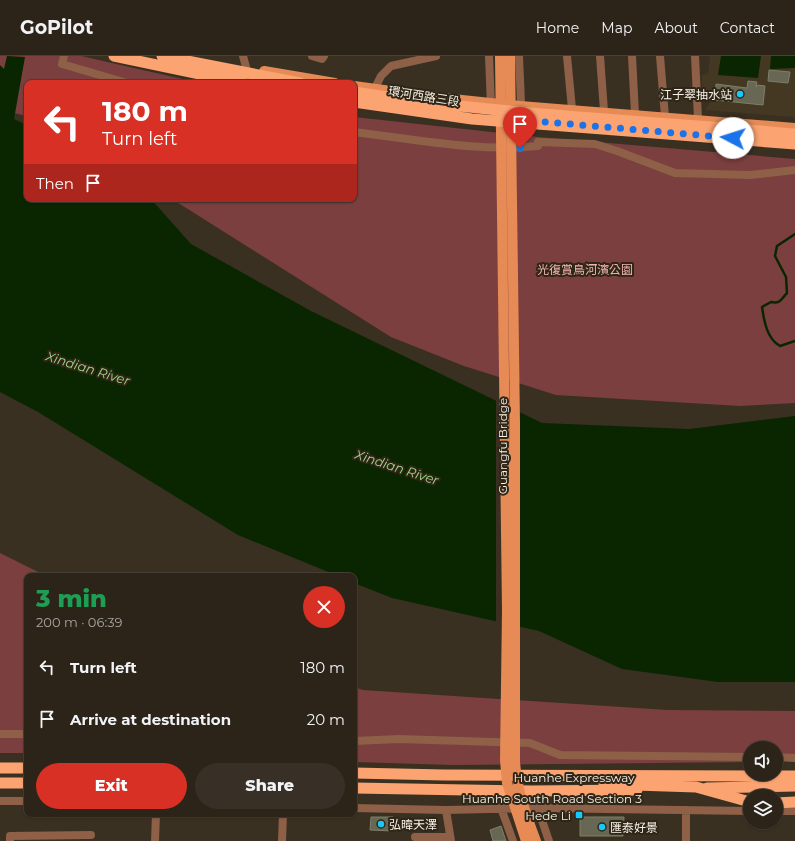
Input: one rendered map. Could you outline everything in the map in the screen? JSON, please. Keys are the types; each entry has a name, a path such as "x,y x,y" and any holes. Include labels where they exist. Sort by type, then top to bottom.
{"highway":[{"path":"114,56 229,80"},
{"path":"162,56 285,80"},
{"path":"357,92 406,100 541,114 795,134"},
{"path":"357,102 472,120 795,144"},
{"path":"0,768 24,768"},
{"name":"Huanhe Expressway","path":"357,773 444,775 795,776"},
{"path":"444,775 541,783 696,787 743,800"},
{"path":"0,783 24,783"},
{"name":"Huanhe Expressway","path":"357,788 507,785 532,791 795,786"},
{"path":"783,803 795,802"}],"main road":[{"path":"136,56 248,80"},
{"path":"190,56 318,80"},
{"path":"500,56 507,129"},
{"path":"507,129 510,56"},
{"name":"環河西路三段","path":"357,87 374,90 520,106 665,116 795,128"},
{"name":"環河西路三段","path":"357,98 491,118"},
{"path":"523,120 795,144"},
{"name":"Guangfu Bridge","path":"507,129 507,610 510,761 507,785"},
{"path":"507,785 526,841"},
{"path":"507,785 521,798 536,841"}],"street":[{"path":"243,56 246,67"},
{"path":"312,56 323,58"},
{"path":"374,90 381,76 390,66 436,56"},
{"path":"489,56 491,118 523,120"},
{"path":"519,56 520,106 523,120 520,148"},
{"path":"567,56 572,109"},
{"path":"600,56 604,112"},
{"path":"632,56 635,114"},
{"path":"660,56 665,116"},
{"path":"695,56 698,119"},
{"path":"63,60 119,80"},
{"path":"357,132 465,146 520,148 538,146 538,142 595,144 675,173 750,175 795,170"},
{"path":"0,734 24,734"},
{"path":"357,741 399,739 530,743 560,755 743,757"},
{"path":"783,757 795,758"},
{"path":"507,785 501,808 513,841"},
{"path":"532,791 549,841"},
{"path":"0,801 24,801"},
{"name":"Huanhe South Road Section 3","path":"357,808 446,810 538,808 743,811"},
{"path":"415,837 450,839 446,810"},
{"path":"686,810 686,841"},
{"path":"783,811 795,811"},
{"path":"155,841 156,817"},
{"path":"282,841 283,817"},
{"path":"10,841 10,836 91,835"}],"shaded area":[{"name":"江子翠抽水站","path":"710,56 795,56 795,117 705,110 712,100 705,90 702,90 702,75 708,74"}],"green space":[{"path":"0,56 81,56 187,80 24,80 24,115 0,110"},
{"name":"光復賞鳥河濱公園","path":"357,117 538,137 795,159 795,403 740,406 556,395 464,366 391,337 177,202 357,202"},
{"path":"0,553 40,573 24,573 24,753 0,753"},
{"path":"357,688 363,690 667,710 795,711 795,761 783,761 783,741 743,741 743,762 453,765 357,762"}],"water":[{"name":"Xindian River","path":"7,56 25,57 14,119 24,124 24,202 154,202 191,244 311,311 542,423 689,429 795,416 795,682 718,682 622,669 539,631 392,598 357,584 357,573 331,573 238,535 38,412 0,392 0,65 4,69"},
{"path":"721,56 761,56 758,78 718,75"},
{"path":"771,56 795,56 795,68 770,69"}],"pier":[{"path":"496,398 518,409 520,629 496,623"}],"building":[{"path":"769,70 790,72 788,83 768,81"},
{"name":"江子翠抽水站","path":"748,81 757,82 756,87 758,85 765,86 763,105 715,100 716,84 747,88"},
{"name":"弘暐天澤","path":"371,817 393,817 392,831 370,830"},
{"name":"匯泰好景","path":"580,817 624,817 623,836 580,836"},
{"path":"501,826 506,841 493,841 490,830"}],"waterway":[{"path":"795,234 777,246 775,256 786,277 787,293 779,302 771,302 762,307 767,329 772,339 780,346 795,341"}],"place":[{"name":"江子翠抽水站","path":"740,94"},
{"name":"Hede Li","path":"579,815"},
{"name":"弘暐天澤","path":"381,824"},
{"name":"匯泰好景","path":"602,827"}],"route":[{"path":"520,148 523,120 733,138"}]}
